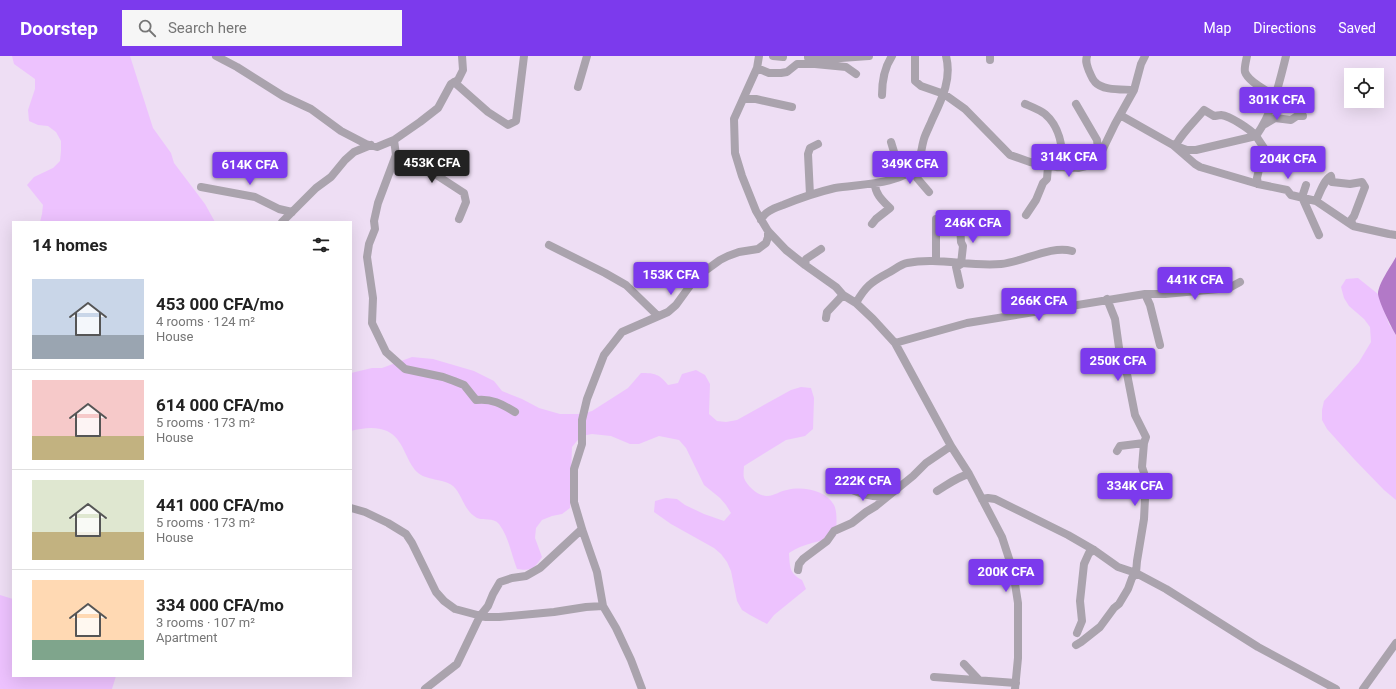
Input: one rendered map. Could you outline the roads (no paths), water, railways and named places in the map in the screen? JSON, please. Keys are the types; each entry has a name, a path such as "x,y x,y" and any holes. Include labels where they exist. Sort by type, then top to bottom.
{"street":[{"path":"216,56 237,67 283,96 311,109 341,131 377,147 394,140 438,108 451,84 458,80 463,70 462,56"},
{"path":"454,82 488,112 508,125 516,121 524,56"},
{"path":"578,87 587,56"},
{"path":"759,56 757,68 734,119 735,153 742,176 756,211 768,231 786,250 836,287 843,295 856,303 895,343 951,446 969,474 1002,537 1013,571 1018,603 1018,658 1015,686 995,678 979,680 934,677"},
{"path":"773,56 782,57"},
{"path":"808,56 808,58 813,60 869,56"},
{"path":"882,95 882,84 885,72 892,56"},
{"path":"914,56 915,81 921,86 944,94 966,109 1010,155 1048,166 1078,168 1090,165 1099,157 1134,90 1141,64 1145,56"},
{"path":"929,192 917,178 916,166 920,157 924,137 944,94 948,76 946,56"},
{"path":"1087,56 1085,61 1093,81 1098,85 1103,87 1134,90"},
{"path":"1247,56 1245,71 1247,76 1266,91 1276,96"},
{"path":"1120,115 1173,145 1187,150 1196,150 1256,136 1264,124 1276,96 1286,56"},
{"path":"757,68 768,73 781,73 787,72 797,64 815,64 846,67 856,74"},
{"path":"743,99 756,99 792,107"},
{"path":"1025,104 1045,114 1056,128 1063,152 1062,164 1057,167"},
{"path":"1076,104 1097,140 1099,157"},
{"path":"1173,145 1177,143 1183,133 1193,124 1204,110 1214,116 1220,114 1231,119 1252,132 1264,148 1257,178 1258,184"},
{"path":"1264,124 1275,118 1291,120 1297,116 1303,116"},
{"path":"394,140 396,155 378,203 374,221 376,229 369,244 367,257 373,298 372,323 386,352 405,369 454,380 464,385 476,400 484,399 497,402 515,412"},
{"path":"892,142 898,165 906,173"},
{"path":"810,195 808,154 810,148 818,144"},
{"path":"283,221 316,188 331,177 354,152 371,145"},
{"path":"1173,145 1200,167 1258,184 1287,190 1291,195 1316,201 1353,226 1388,234 1396,234"},
{"path":"396,155 421,165 464,193 466,202 459,219"},
{"path":"761,220 764,215 774,208 810,195 836,188 875,184 897,178 916,166"},
{"path":"1026,214 1036,200 1043,184 1047,179 1048,166"},
{"path":"1316,201 1322,191 1326,179 1331,176 1332,182 1350,184 1362,182 1365,187 1351,220 1353,226"},
{"path":"872,224 890,208 881,199 875,188 875,184"},
{"path":"1306,184 1302,197 1319,235"},
{"path":"201,187 255,197 279,209 292,212"},
{"path":"936,219 936,261"},
{"path":"960,224 961,242 963,246 961,264"},
{"path":"642,689 631,660 616,628 603,606 597,572 574,502 574,469 582,444 582,420 587,399 604,355 622,332 668,312 676,306 692,283 702,273 728,256 739,252 752,251 761,247 766,243 768,231"},
{"path":"549,245 626,286 658,316"},
{"path":"805,265 806,259 821,249"},
{"path":"856,303 864,289 881,276 906,263 936,261 961,264 1001,264 1060,249 1072,251"},
{"path":"960,285 956,267 961,264"},
{"path":"895,343 967,324 1107,299 1145,294 1164,294 1228,288 1240,282"},
{"path":"1145,294 1150,305 1160,345"},
{"path":"826,318 827,312 843,295"},
{"path":"1076,645 1100,627 1114,608 1119,604 1128,589 1132,578 1136,573 1144,519 1146,479 1142,467 1146,437 1136,415 1127,374 1121,362 1115,319 1107,299"},
{"path":"1117,450 1120,446 1144,443"},
{"path":"798,570 799,564 803,559 828,541 834,531 852,523 913,476 926,463 951,446"},
{"path":"937,491 963,475 969,474"},
{"path":"845,487 862,494 881,497 887,496"},
{"path":"982,499 995,499 1068,535 1094,550 1118,567 1136,573 1166,589 1258,647 1336,689"},
{"path":"352,508 365,512 406,534 429,575 436,592 444,601 455,609 485,617 520,616 603,606"},
{"path":"425,689 456,664 480,616 488,606 500,582 526,576 540,568 582,530"},
{"path":"1077,633 1082,621 1080,601 1084,564 1089,553 1094,550"},
{"path":"1363,689 1396,644"},
{"path":"964,664 979,680"}]}
